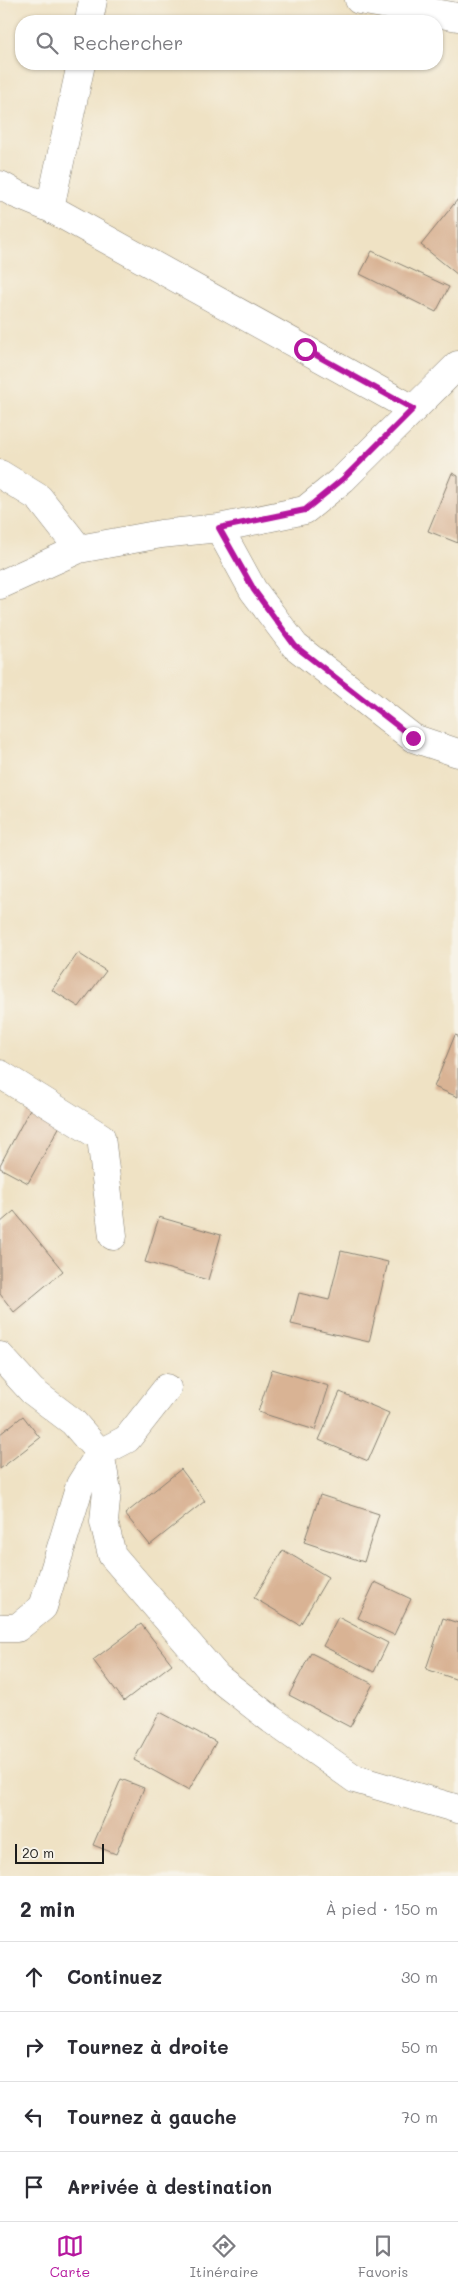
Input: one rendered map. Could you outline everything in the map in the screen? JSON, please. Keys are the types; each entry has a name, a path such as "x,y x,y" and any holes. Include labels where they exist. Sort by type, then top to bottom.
{"street":[{"path":"90,15 93,0"},
{"path":"359,0 458,17"},
{"path":"50,208 79,70"},
{"path":"0,185 50,208 413,409"},
{"path":"0,585 79,549 161,534 219,528 305,510 343,479 458,364"},
{"path":"0,474 39,498 79,549"},
{"path":"219,528 254,590 295,646 413,738 458,753"},
{"path":"0,1074 101,1137 113,1236"},
{"path":"0,1356 32,1391 73,1422 100,1453 107,1490 104,1522 112,1555 217,1677 272,1720 355,1779 458,1809"},
{"path":"0,1628 17,1628 43,1608 80,1485 100,1453 128,1439 167,1388"}],"building":[{"path":"458,199 458,275 421,245"},
{"path":"372,251 449,287 436,312 360,274"},
{"path":"452,473 458,476 458,543 428,531"},
{"path":"78,953 106,971 79,1007 52,990"},
{"path":"455,1035 458,1036 458,1097 434,1087"},
{"path":"31,1107 61,1124 28,1183 0,1168 0,1165"},
{"path":"14,1211 63,1271 14,1312 0,1294 0,1223"},
{"path":"159,1217 221,1235 208,1280 145,1262"},
{"path":"341,1251 388,1262 369,1342 291,1324 299,1293 329,1300"},
{"path":"272,1369 329,1386 315,1430 258,1412"},
{"path":"340,1392 389,1413 368,1461 319,1440"},
{"path":"23,1416 40,1438 0,1469 0,1434"},
{"path":"181,1469 205,1501 150,1545 125,1514"},
{"path":"320,1495 379,1514 364,1562 304,1542"},
{"path":"283,1550 328,1577 300,1625 254,1598"},
{"path":"375,1582 411,1599 394,1635 358,1618"},
{"path":"338,1617 388,1643 374,1672 323,1646"},
{"path":"443,1618 458,1623 458,1680 426,1669"},
{"path":"141,1624 172,1664 124,1701 93,1660"},
{"path":"311,1653 373,1684 350,1727 289,1695"},
{"path":"160,1712 216,1742 189,1790 134,1760"},
{"path":"121,1779 144,1788 116,1854 93,1845"}],"route":[{"path":"305,349 413,409 343,479 305,510 219,528 254,590 295,646 413,738"}]}
